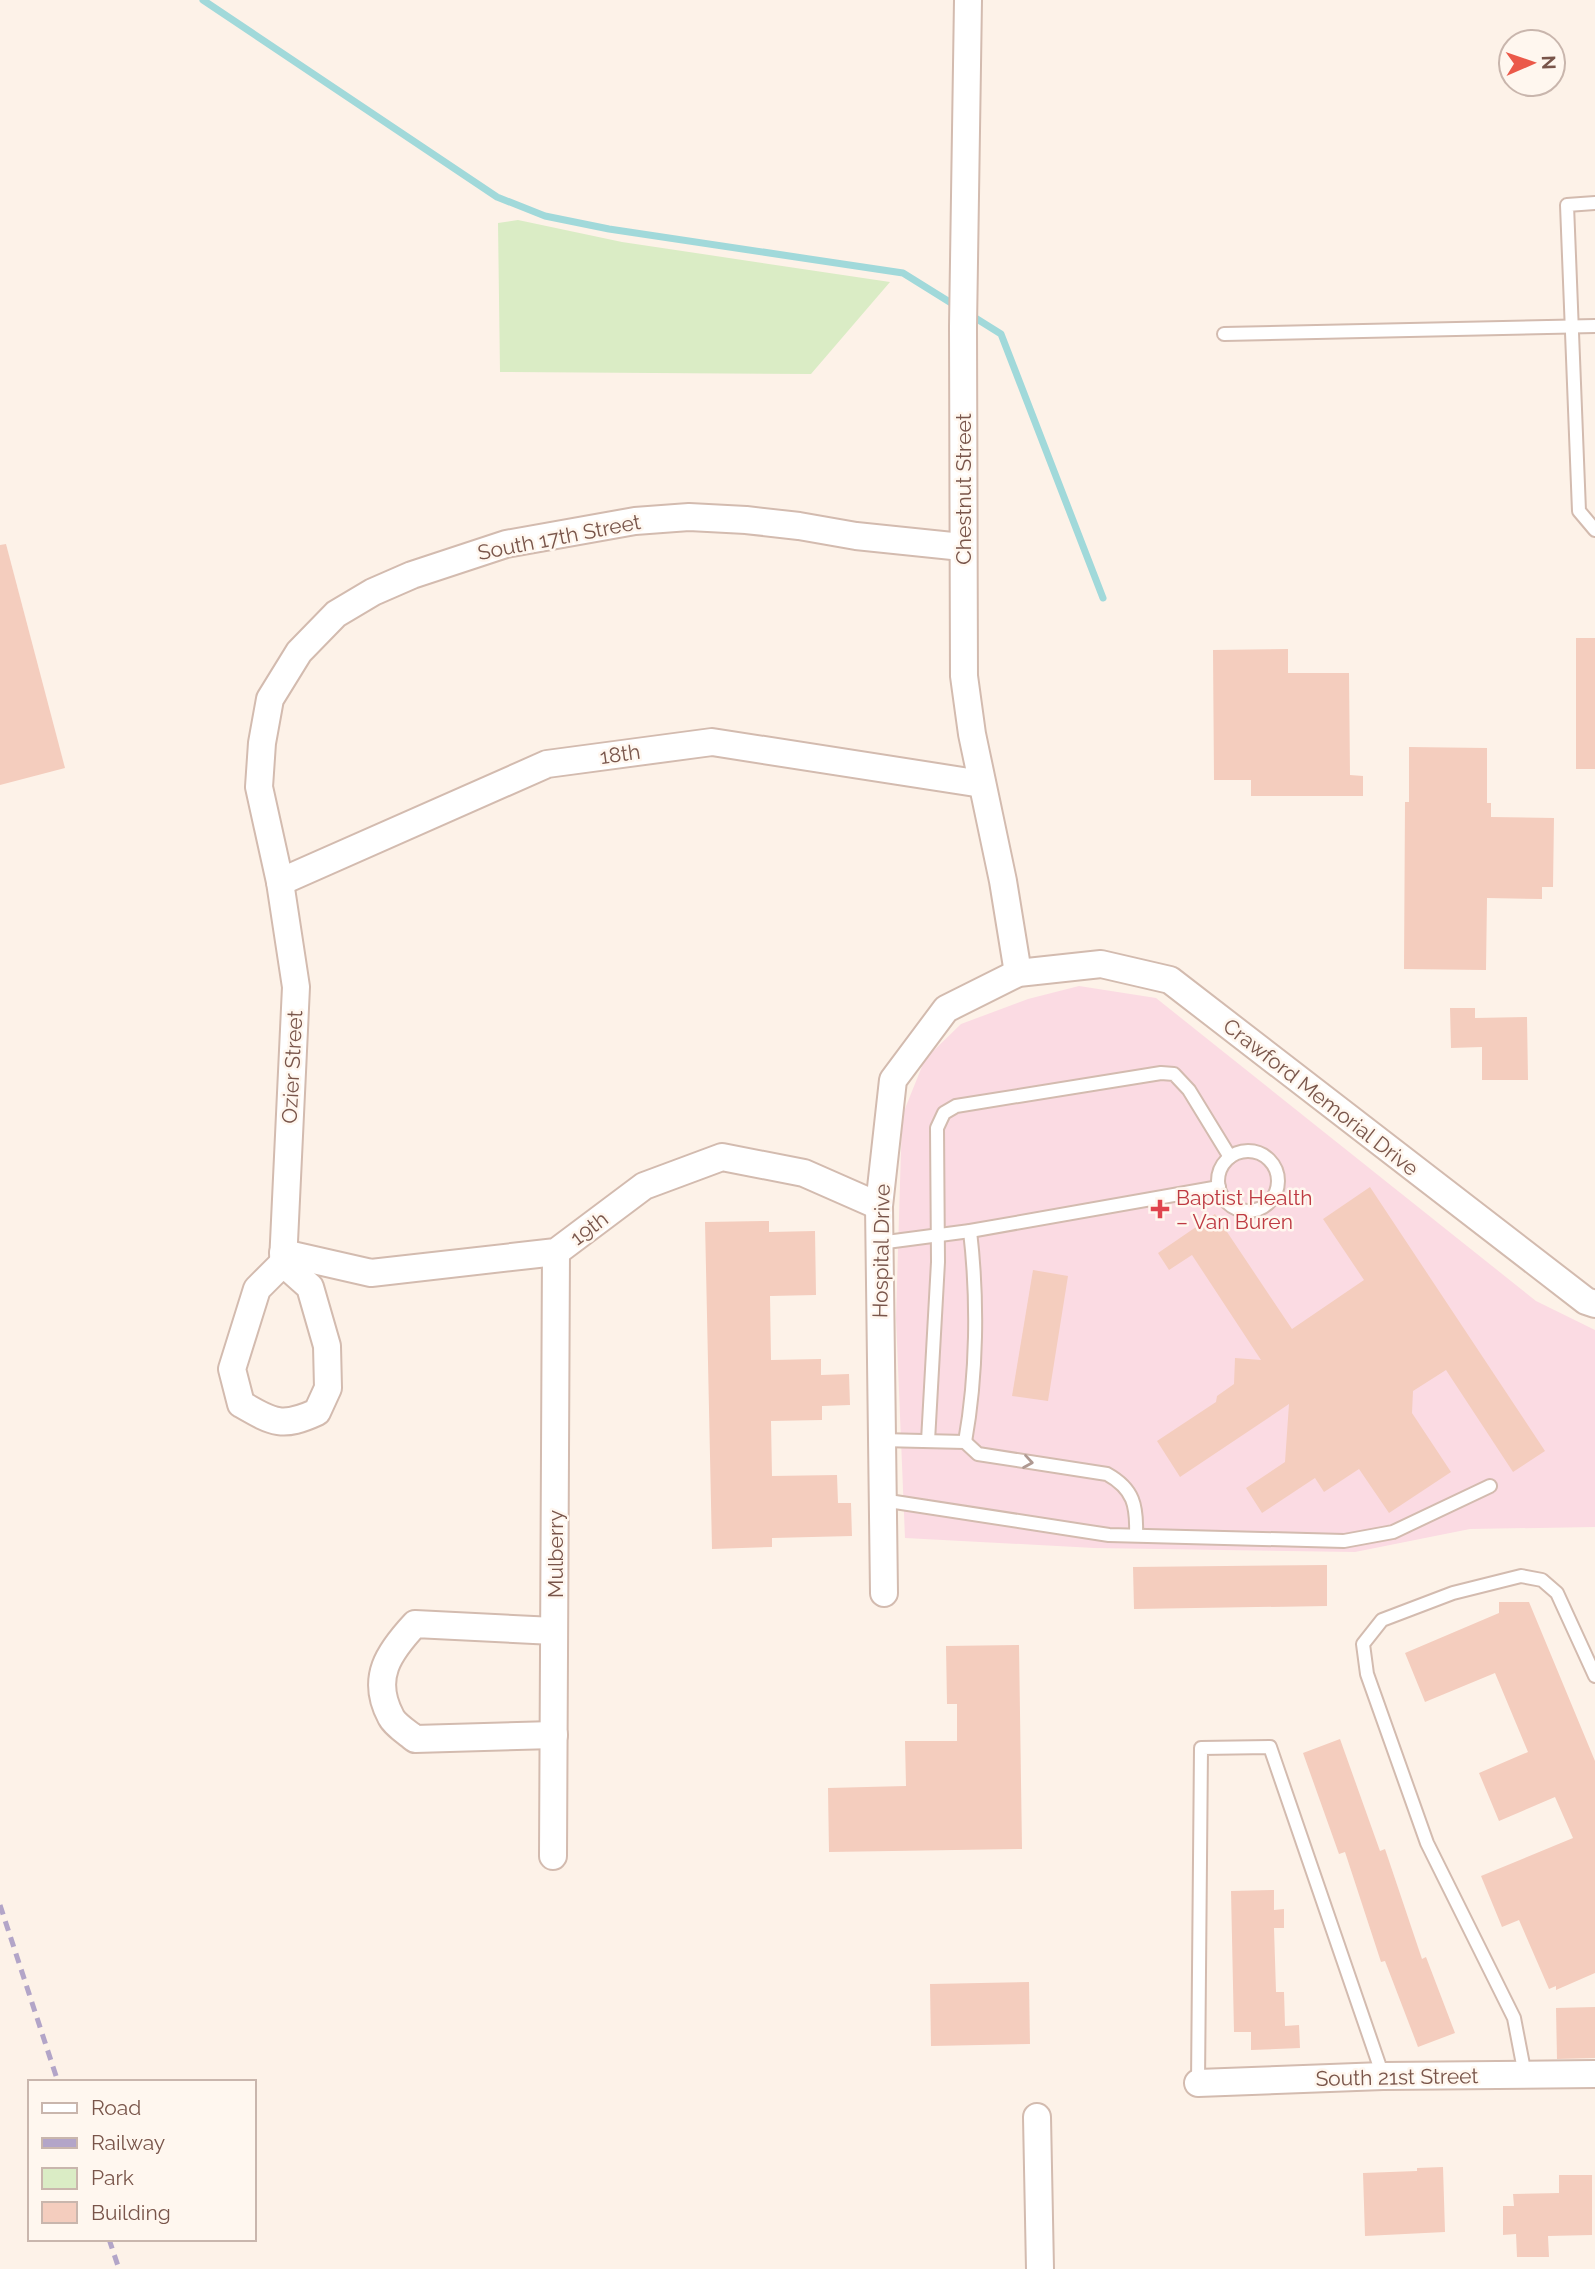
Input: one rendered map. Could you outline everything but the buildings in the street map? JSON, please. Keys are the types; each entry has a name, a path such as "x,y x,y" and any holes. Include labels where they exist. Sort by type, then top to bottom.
{"street":[{"name":"Chestnut Street","path":"968,0 963,327 964,677 972,734 1003,881 1018,973"},
{"name":"South 17th Street","path":"280,882 259,787 262,743 270,699 299,652 336,614 373,593 412,575 506,544 635,520 689,517 746,520 856,536 962,547"},
{"name":"18th","path":"280,882 547,764 712,741 982,784"},
{"name":"Ozier Street","path":"280,882 296,987 283,1258"},
{"name":"Crawford Memorial Drive","path":"1018,973 1101,964 1170,981 1586,1301 1595,1304"},
{"name":"Hospital Drive","path":"884,1593 879,1206 893,1080 946,1009 1018,973"},
{"name":"19th","path":"283,1258 372,1273 556,1252 644,1186 722,1157 804,1173 879,1206"},
{"name":"Mulberry","path":"553,1856 556,1252"},
{"path":"283,1258 310,1287 327,1346 329,1366 328,1388 317,1412 293,1423 267,1419 241,1404 232,1369 257,1289 283,1258"},
{"path":"554,1631 415,1624 393,1647 380,1684 391,1719 415,1739 554,1735"},
{"name":"South 21st Street","path":"1198,2083 1383,2076 1595,2074"},
{"path":"1037,2118 1040,2269"}],"lane":[{"path":"1595,203 1567,205 1579,511 1595,530"},
{"path":"1224,334 1595,326"},
{"path":"928,1441 938,1235 937,1128 944,1114 956,1105 1161,1073 1174,1074 1189,1090 1230,1157"},
{"path":"1239,1152 1260,1153 1275,1166 1278,1186 1268,1204 1249,1211 1238,1210 1223,1197 1219,1187 1220,1170 1230,1157 1239,1152"},
{"path":"879,1243 970,1231 1219,1187"},
{"path":"965,1442 972,1400 974,1266 970,1231"},
{"path":"881,1440 965,1442 978,1454 1107,1474 1119,1481 1133,1499 1137,1511 1136,1535"},
{"path":"881,1500 1109,1535 1345,1541 1393,1532 1490,1486"},
{"path":"1525,2075 1514,2018 1427,1843 1367,1674 1363,1644 1382,1619 1453,1593 1521,1576 1542,1580 1557,1593 1595,1676"},
{"path":"1198,2083 1201,1748 1270,1747 1383,2076"}],"shaded area":[{"name":"Baptist Health – Van Buren","path":"1079,986 1156,998 1536,1301 1595,1330 1595,1527 1470,1529 1355,1552 1094,1548 905,1538 896,1318 902,1116 925,1059 961,1024 1028,999"}],"green space":[{"path":"518,220 622,242 890,282 811,374 500,372 498,223"}],"waterway":[{"path":"203,0 497,197 545,216 609,229 903,273 956,306"},
{"path":"969,314 1001,334 1103,598"}],"railway":[{"path":"0,1905 57,2080"},
{"path":"110,2241 119,2269"}],"place":[{"name":"Baptist Health – Van Buren","path":"1160,1209"}]}
